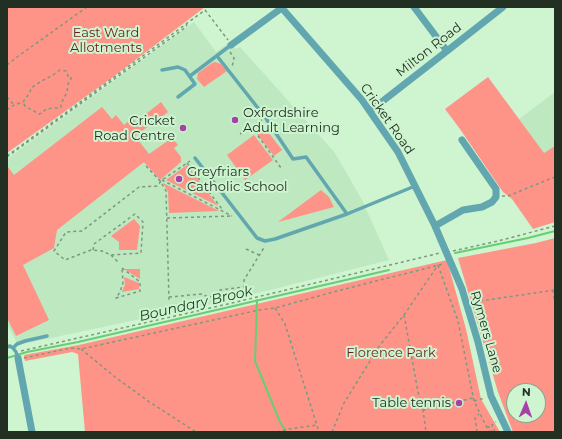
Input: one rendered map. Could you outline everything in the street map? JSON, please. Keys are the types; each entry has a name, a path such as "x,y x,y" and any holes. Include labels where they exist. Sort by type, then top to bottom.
{"street":[{"path":"229,47 282,7"},
{"name":"Cricket Road","path":"282,7 370,111 398,152 436,226 450,261"},
{"path":"414,7 448,52"},
{"name":"Milton Road","path":"370,111 448,52 503,7"},
{"path":"436,226 463,210 482,207 492,202 496,197 496,189 462,140"},
{"name":"Rymers Lane","path":"450,261 462,289 476,336 491,396 508,432"},
{"path":"16,354 32,432"}],"lane":[{"path":"190,76 229,47"},
{"path":"217,56 265,117 293,159 306,156 347,214"},
{"path":"162,70 178,67 185,70 195,84 178,97"},
{"path":"195,158 257,238 265,241 347,214 415,186"},
{"path":"16,354 17,344 47,336"},
{"path":"7,347 10,346 16,354"}],"path":[{"path":"7,65 16,57 88,7"},
{"path":"7,156 205,10 229,47 234,58 233,66 229,72"},
{"path":"7,110 23,102 31,88 53,76 60,70 66,71 68,76 71,76 68,84 68,90 61,107 46,109 39,114 25,106 23,102"},
{"path":"7,97 14,106"},
{"path":"240,134 265,117"},
{"path":"251,126 281,168"},
{"path":"119,262 111,255 102,251 91,250 65,260 54,251 66,232 82,231 139,187 157,186 195,158"},
{"path":"187,163 224,211"},
{"path":"146,166 162,181 233,216 166,218"},
{"path":"508,196 555,177"},
{"path":"162,181 166,191 169,300"},
{"path":"93,250 94,244 136,214 143,222 141,253 111,255"},
{"path":"16,354 446,252 498,242 555,226"},
{"path":"169,296 202,294 208,297 215,296 220,290 244,287 244,280 267,240"},
{"path":"246,249 259,255"},
{"path":"16,354 71,348 81,349 259,310 275,308 448,263 450,261"},
{"path":"332,432 344,404 380,346 404,315 438,265"},
{"path":"438,265 458,321 473,398 479,414 489,432"},
{"path":"122,268 140,282 140,291 116,298 123,283 122,268"},
{"path":"480,301 554,290 555,304"},
{"path":"275,308 285,324 319,432"},
{"path":"404,315 426,432"},
{"path":"81,349 115,377 148,401 196,432"},
{"path":"474,401 491,396"},
{"path":"423,410 473,398"},
{"path":"478,432 475,418 479,414"},
{"path":"493,432 492,425 502,420"},
{"path":"277,432 317,425"},
{"path":"486,428 489,427 493,432"}],"shaded area":[{"name":"Greyfriars Catholic School","path":"194,22 216,52 230,42 236,49 240,47 335,153 362,200 389,260 230,300 18,345 7,324 7,159"},
{"path":"555,92 555,146 544,154 519,119"}],"green space":[{"name":"East Ward Allotments","path":"7,7 205,7 113,77 7,153"},
{"path":"215,62 221,64 227,71 204,87 197,79 198,73"},
{"path":"488,77 544,153 555,146 555,222 533,229 512,199 503,192 445,109"},
{"path":"161,102 168,112 135,136 149,154 172,138 178,145 174,148 181,157 181,162 160,180 144,162 57,230 54,248 23,265 49,320 16,336 7,318 7,168 8,167 14,175 102,107 112,119 116,115 124,125 132,118 136,122"},
{"path":"265,128 282,150 274,156 257,134"},
{"path":"254,135 273,160 245,180 227,155"},
{"path":"187,165 218,206 166,180"},
{"path":"163,183 219,211 169,213 168,192"},
{"path":"321,190 329,197 334,207 278,222"},
{"path":"134,219 140,226 137,250 119,250 119,242 111,236"},
{"path":"555,238 555,432 513,432 510,423 546,423 546,383 506,383 506,413 498,392 458,258"},
{"name":"Florence Park","path":"447,260 466,329 481,399 500,432 85,432 78,354 72,352 25,361 24,355 79,345"},
{"path":"124,269 140,269 140,279"},
{"path":"124,277 139,283 139,289 122,292 125,284"}],"waterway":[{"name":"Boundary Brook","path":"455,253 555,231"},
{"name":"Boundary Brook","path":"7,358 27,352 78,342 389,270"},
{"path":"257,300 255,361 280,422 286,432"}],"place":[{"name":"Oxfordshire Adult Learning","path":"235,120"},
{"name":"Cricket Road Centre","path":"183,128"},
{"name":"Greyfriars Catholic School","path":"179,179"},
{"name":"Table tennis","path":"459,403"}]}
